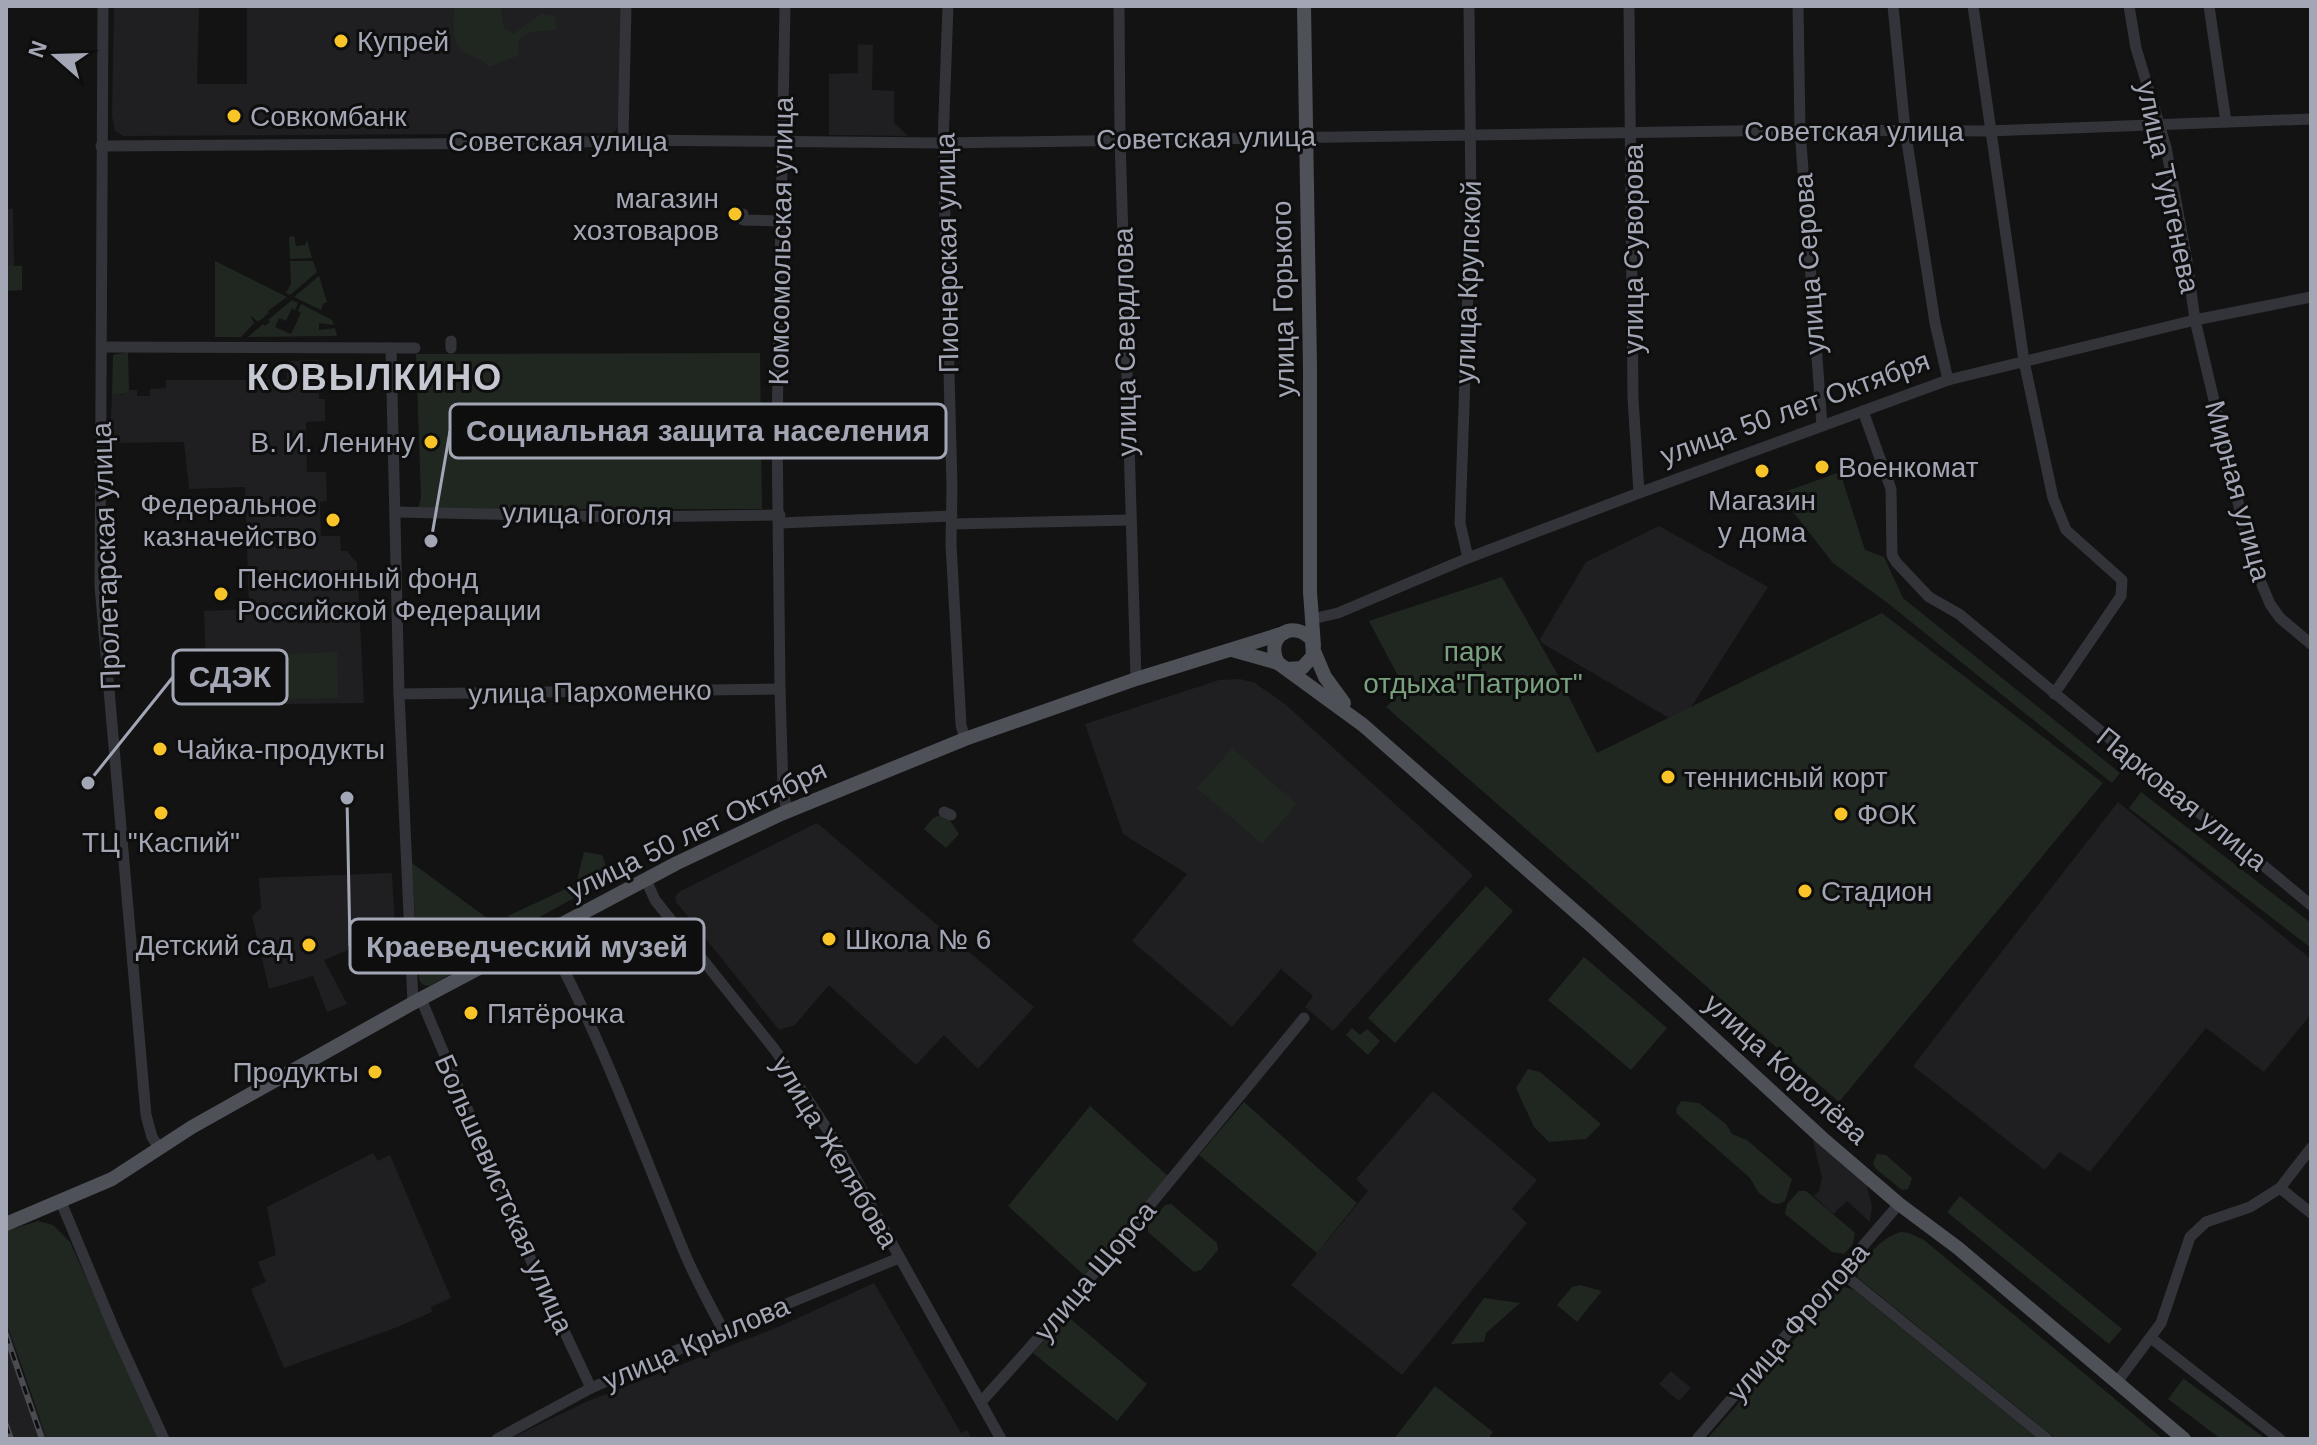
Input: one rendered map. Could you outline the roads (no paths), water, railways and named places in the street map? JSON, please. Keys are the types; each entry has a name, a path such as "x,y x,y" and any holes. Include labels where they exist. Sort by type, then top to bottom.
{"main road":[{"name":"улица Горького","path":"1304,6 1310,592 1314,649"},
{"name":"улица Горького","path":"1286,632 1305,618 1310,592"},
{"name":"улица 50 лет Октября","path":"6,1224 112,1179 192,1127 417,1001 646,880 787,812 965,739 1136,679 1286,632"},
{"path":"1286,632 1305,633 1312,640 1314,649 1306,666 1297,670 1283,666 1274,647 1286,632"},
{"name":"улица Королёва","path":"1314,649 1318,663 1334,691 1363,725"},
{"name":"улица 50 лет Октября","path":"1224,650 1238,650 1283,666"},
{"name":"улица Королёва","path":"1283,666 1363,725 1586,920 1899,1204 1958,1248 2184,1439"}],"street":[{"name":"Пролетарская улица","path":"103,6 100,586 146,1115 152,1137 160,1149"},
{"path":"623,140 626,6"},
{"name":"Комсомольская улица","path":"785,6 777,428 780,689 783,789 787,812"},
{"name":"Пионерская улица","path":"948,6 943,143 952,520 961,725 965,739"},
{"name":"улица Свердлова","path":"1119,6 1136,679"},
{"name":"улица Крупской","path":"1468,558 1460,523 1472,134 1469,6"},
{"name":"улица Суворова","path":"1629,6 1633,398 1639,493"},
{"name":"улица Серова","path":"1798,6 1800,130 1822,425"},
{"path":"1893,6 1905,129 1935,323 1948,380"},
{"path":"1973,6 2024,361 2056,511 2066,530 2122,580 2121,596 2054,694"},
{"name":"улица Тургенева","path":"2129,6 2136,48 2168,161 2195,320"},
{"path":"2209,6 2226,122"},
{"name":"Советская улица","path":"101,146 623,140 943,143 1800,130 1989,131 2311,119"},
{"path":"740,214 743,214 743,220 780,221"},
{"name":"улица 50 лет Октября","path":"1312,619 1338,613 1468,558 1948,380 2195,320 2311,297"},
{"name":"Мирная улица","path":"2195,320 2252,561 2270,604 2280,618 2311,644"},
{"path":"102,347 415,348"},
{"name":"Большевистская улица","path":"391,348 402,773 417,1001 533,1265 591,1388"},
{"name":"Парковая улица","path":"1863,411 1891,489 1892,555 1896,562 1929,597 1959,614 2311,905"},
{"name":"улица Гоголя","path":"395,512 780,519 1130,520"},
{"name":"улица Пархоменко","path":"399,694 780,689"},
{"name":"улица Желябова","path":"646,880 655,900 775,1050 844,1156 1001,1439"},
{"path":"545,934 574,990 668,1208 685,1255 723,1330"},
{"name":"улица Щорса","path":"981,1402 1066,1307 1304,1018"},
{"path":"2117,1382 2161,1323 2190,1237 2206,1222 2250,1207 2280,1188 2311,1148"},
{"path":"2280,1188 2311,1213"},
{"path":"61,1202 164,1439"},
{"name":"улица Фролова","path":"1697,1439 1899,1204"},
{"name":"улица Крылова","path":"497,1439 591,1388 899,1258"},
{"path":"1841,1272 2047,1439"},
{"path":"2151,1338 2280,1439"}],"railway":[{"path":"6,1335 42,1439"},
{"path":"6,1425 11,1439"}],"place":[{"name":"Купрей","path":"341,41"},
{"name":"Совкомбанк","path":"234,116"},
{"name":"магазин хозтоваров","path":"735,214"},
{"name":"В. И. Ленину","path":"431,442"},
{"name":"Военкомат","path":"1822,467"},
{"name":"Магазин у дома","path":"1762,471"},
{"name":"Федеральное казначейство","path":"333,520"},
{"name":"Социальная защита населения","path":"431,541"},
{"name":"Пенсионный фонд Российской Федерации","path":"221,594"},
{"name":"Чайка-продукты","path":"160,749"},
{"name":"теннисный корт","path":"1668,777"},
{"name":"СДЭК","path":"88,783"},
{"name":"Краеведческий музей","path":"347,798"},
{"name":"ТЦ \"Каспий\"","path":"161,813"},
{"name":"ФОК","path":"1841,814"},
{"name":"Стадион","path":"1805,891"},
{"name":"Школа № 6","path":"829,939"},
{"name":"Детский сад","path":"309,945"},
{"name":"Пятёрочка","path":"471,1013"},
{"name":"Продукты","path":"375,1072"}],"district":[{"name":"КОВЫЛКИНО","path":"375,377"}],"park label":[{"name":"парк отдыха\"Патриот\"","path":"1473,667"}]}
